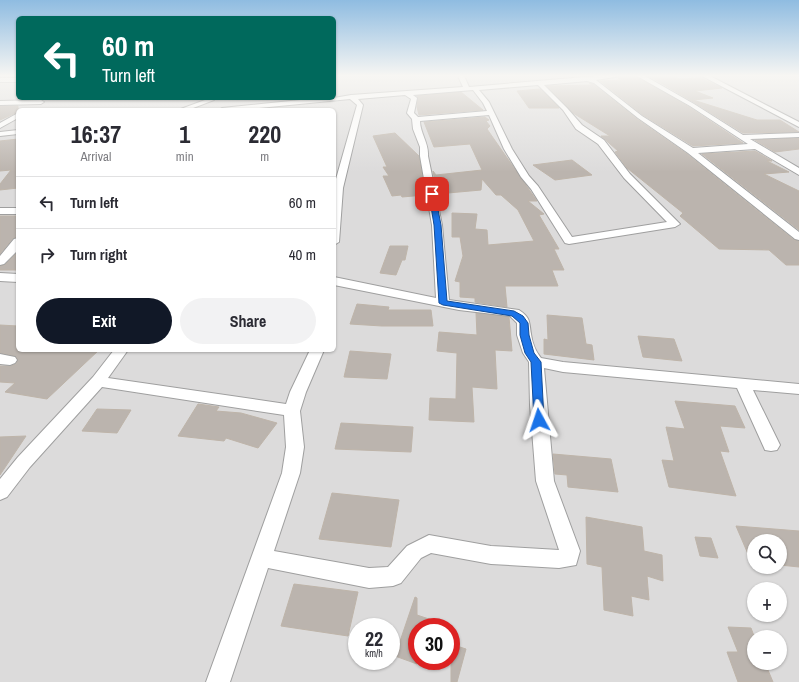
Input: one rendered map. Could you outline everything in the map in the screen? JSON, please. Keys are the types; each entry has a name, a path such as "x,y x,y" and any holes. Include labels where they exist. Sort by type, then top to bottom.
{"street":[{"path":"336,215 338,188 359,108"},
{"path":"411,108 410,113 416,119 418,136 426,149 424,156 437,225 443,303"},
{"path":"489,108 508,149 525,177 535,188 569,241 675,224 627,176 601,142 579,127 564,108"},
{"path":"629,108 690,151 799,237"},
{"path":"696,108 799,172"},
{"path":"766,108 799,125"},
{"path":"416,119 492,113"},
{"path":"0,126 16,116"},
{"path":"0,134 16,132"},
{"path":"742,137 799,135"},
{"path":"690,151 757,146"},
{"path":"0,211 16,211"},
{"path":"0,262 16,244"},
{"path":"0,277 16,278"},
{"path":"262,558 369,578 393,576 414,552 429,544 452,546 491,555 559,559 569,558 570,551 545,481 538,405 536,362 530,353 524,335 524,323 520,317 514,313 443,303 336,281"},
{"path":"0,492 24,462 98,382 120,352"},
{"path":"218,682 291,473 296,447 292,411 298,392 316,352"},
{"path":"536,362 563,367 743,385 799,389"},
{"path":"98,382 292,411"},
{"path":"743,385 771,446"}],"shaded area":[{"path":"0,108 799,108 799,682 0,682"}],"building":[{"path":"0,108 18,108 16,108 16,113 0,120"},
{"path":"417,108 480,108 483,110 419,115"},
{"path":"568,108 623,108 687,154 794,240 799,241 799,265 786,265 769,250 719,249 680,216 683,213 627,168 615,152 618,151 601,136 610,136 573,113"},
{"path":"634,108 690,108 743,143 693,146"},
{"path":"703,108 718,108 757,120 780,120 799,132 743,133"},
{"path":"485,117 489,120 486,121 490,126 487,129 537,201 528,201 544,214 539,215 559,249 554,249 564,270 552,270 558,286 505,286 507,307 475,302 475,298 460,297 460,282 455,281 463,256 460,237 452,237 452,213 477,214 475,229 487,230 488,245 534,241 518,210 501,195 496,195 482,179 481,190 437,194 433,171 436,175 482,170 470,144 434,147 424,122"},
{"path":"395,133 419,156 425,195 402,197 401,195 392,196 383,176 389,176 383,167 387,167 373,136"},
{"path":"799,138 799,149 775,152 755,140"},
{"path":"16,139 16,188 0,190 0,184 11,170 0,171 0,141"},
{"path":"755,151 772,161 767,161 789,172 764,174 799,191 799,230 702,154"},
{"path":"572,160 592,175 555,180 533,165"},
{"path":"0,216 16,216 16,237 13,238 0,254"},
{"path":"390,246 408,246 405,260 402,260 396,275 380,273"},
{"path":"16,254 16,270 0,270 0,266 5,265"},
{"path":"357,304 389,307 388,310 431,310 433,326 382,326 350,324"},
{"path":"476,313 509,317 512,351 495,350 497,389 472,387 474,422 429,420 430,398 456,399 457,353 437,351 439,332 477,335"},
{"path":"547,315 582,318 586,344 592,345 594,360 544,354 544,339 548,340"},
{"path":"0,325 16,326 16,352 97,352 47,399 5,392 15,383 0,382 0,366 11,366 16,364 18,359 15,356 0,353"},
{"path":"638,336 674,339 682,361 643,357"},
{"path":"350,351 391,354 387,379 344,377"},
{"path":"675,401 735,406 745,428 720,426 729,452 720,451 736,496 669,487 662,460 674,461 666,427 685,429"},
{"path":"198,404 219,407 216,411 241,413 277,423 258,448 226,438 224,441 178,436"},
{"path":"97,409 131,410 117,433 82,431"},
{"path":"341,423 413,427 411,452 335,449"},
{"path":"26,436 0,475 0,437"},
{"path":"553,454 611,459 618,492 568,487 567,475 555,474"},
{"path":"332,493 399,500 391,547 319,539"},
{"path":"586,517 642,527 644,551 662,555 663,581 647,576 649,600 631,596 633,616 604,610 602,567 587,564"},
{"path":"736,526 799,531 799,567 787,566 787,534 747,534 747,552"},
{"path":"695,537 711,538 718,558 700,556"},
{"path":"294,584 358,592 352,618 348,618 348,636 281,626"},
{"path":"415,597 417,598 417,615 426,618 408,618 408,661 400,658 400,641"},
{"path":"728,627 751,628 752,630 747,630 747,670 768,670 773,682 738,682 727,652 738,652"},
{"path":"460,647 466,649 457,682 451,682 451,670 460,670"}],"route":[{"path":"432,194 437,225 443,303 514,313 520,317 524,323 524,335 530,353 536,362 539,420"}]}
